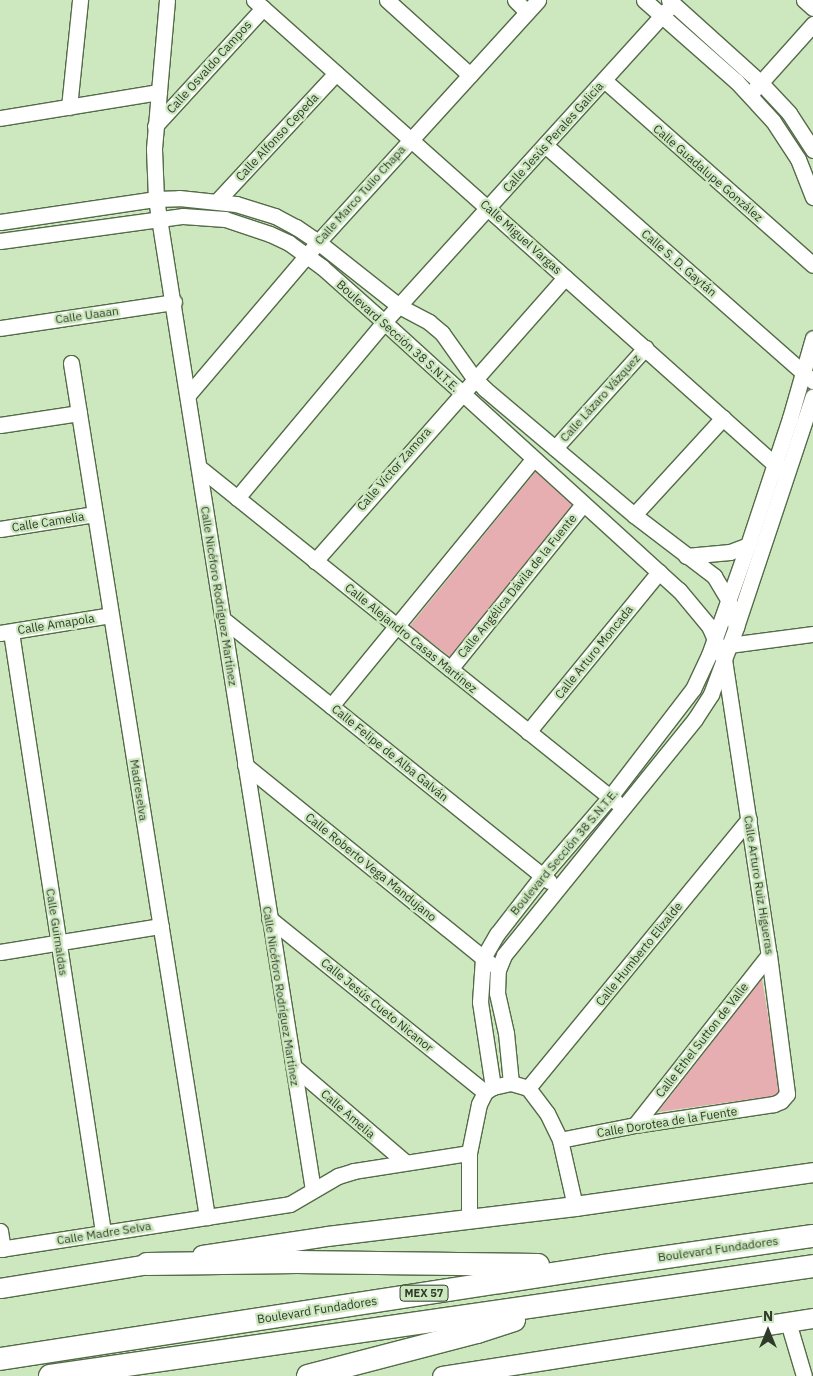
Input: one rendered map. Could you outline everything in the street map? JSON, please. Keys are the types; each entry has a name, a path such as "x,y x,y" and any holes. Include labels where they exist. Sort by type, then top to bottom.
{"highway":[{"path":"743,1246 813,1223"},
{"name":"Boulevard Fundadores","path":"0,1359 604,1266 813,1236"},
{"path":"147,1264 297,1262 604,1266"},
{"name":"MEX 57","path":"50,1376 813,1266"},
{"path":"716,1281 813,1281"},
{"path":"308,1376 477,1332 567,1302"}],"main road":[{"path":"2,1288 327,1236 469,1220 813,1172"},
{"path":"450,1375 481,1373 813,1318"}],"street":[{"path":"69,107 80,0"},
{"name":"Calle Nicéforo Rodríguez Martínez","path":"167,0 155,126 153,163 156,199 174,302 269,918 314,1190"},
{"path":"387,0 470,74"},
{"path":"515,0 527,12"},
{"name":"Calle Marco Tulio Chapa","path":"188,395 318,242 538,0"},
{"path":"644,0 750,95 788,141 810,176 813,197"},
{"path":"804,0 813,8"},
{"path":"671,2 761,83 789,113 813,150"},
{"name":"Calle Jesús Perales Galicia","path":"237,498 384,322 662,16 671,2"},
{"name":"Calle Miguel Vargas","path":"258,4 787,475"},
{"name":"Calle Osvaldo Campos","path":"155,126 258,4"},
{"path":"750,95 813,24"},
{"name":"Calle Alfonso Cepeda","path":"218,200 336,73"},
{"name":"Calle Guadalupe González","path":"604,80 813,265"},
{"path":"0,118 159,92"},
{"name":"Calle S. D. Gaytán","path":"545,145 808,377"},
{"name":"Boulevard Sección 38 S.N.T.E.","path":"0,222 156,199 218,200 256,209 275,216 318,242 399,306 429,322 442,333 474,378 634,515 714,576 728,599 736,627"},
{"name":"Boulevard Sección 38 S.N.T.E.","path":"0,241 160,218 190,216 225,220 270,234 307,255 384,322 659,572 698,610 727,652"},
{"name":"Calle Víctor Zamora","path":"315,560 565,277"},
{"name":"Calle Uaaan","path":"0,328 174,302"},
{"name":"Boulevard Sección 38 S.N.T.E.","path":"469,1220 469,1152 475,1118 489,1090 480,1002 483,958 497,934 542,876 610,797 684,703 701,673 716,637 775,464 808,377 812,343"},
{"name":"Calle Lázaro Vázquez","path":"555,448 645,348"},
{"name":"Madreselva","path":"71,363 208,1217"},
{"name":"Boulevard Sección 38 S.N.T.E.","path":"511,1083 506,1033 496,992 498,970 512,942 705,705 736,627 813,396"},
{"path":"0,425 79,413"},
{"path":"634,515 723,418"},
{"path":"331,706 533,459"},
{"name":"Calle Alejandro Casas Martínez","path":"200,468 623,807"},
{"name":"Calle Angélica Dávila de la Fuente","path":"450,669 583,504"},
{"name":"Calle Camelia","path":"0,529 95,514"},
{"path":"686,556 730,552 748,545"},
{"name":"Calle Arturo Moncada","path":"528,732 659,572"},
{"name":"Calle Amapola","path":"5,632 111,615"},
{"name":"Calle Felipe de Alba Galván","path":"223,619 556,888"},
{"name":"Calle Guirnaldas","path":"5,632 58,943 103,1232"},
{"path":"727,652 813,634"},
{"name":"Calle Arturo Ruiz Higueras","path":"727,652 787,1089 785,1098 774,1104"},
{"name":"Calle Roberto Vega Mandujano","path":"245,765 498,970"},
{"name":"Calle Humberto Elizalde","path":"528,1088 749,819"},
{"name":"Calle Jesús Cueto Nicanor","path":"269,918 489,1090"},
{"path":"0,952 161,926"},
{"name":"Calle Ethel Sutton de Valle","path":"635,1125 769,955"},
{"name":"Calle Amelia","path":"293,1066 404,1161"},
{"path":"489,1090 511,1083 528,1088 538,1098 560,1140 575,1206"},
{"name":"Calle Dorotea de la Fuente","path":"560,1140 635,1125 774,1104"},
{"path":"314,1190 338,1176 354,1171 404,1161 469,1152"},
{"name":"Calle Madre Selva","path":"1,1249 290,1204 314,1190"},
{"path":"0,1231 1,1249"},
{"path":"788,1322 804,1376"}],"shaded area":[{"path":"536,471 574,506 453,659 410,626"},
{"path":"762,979 781,1095 658,1112"}]}
